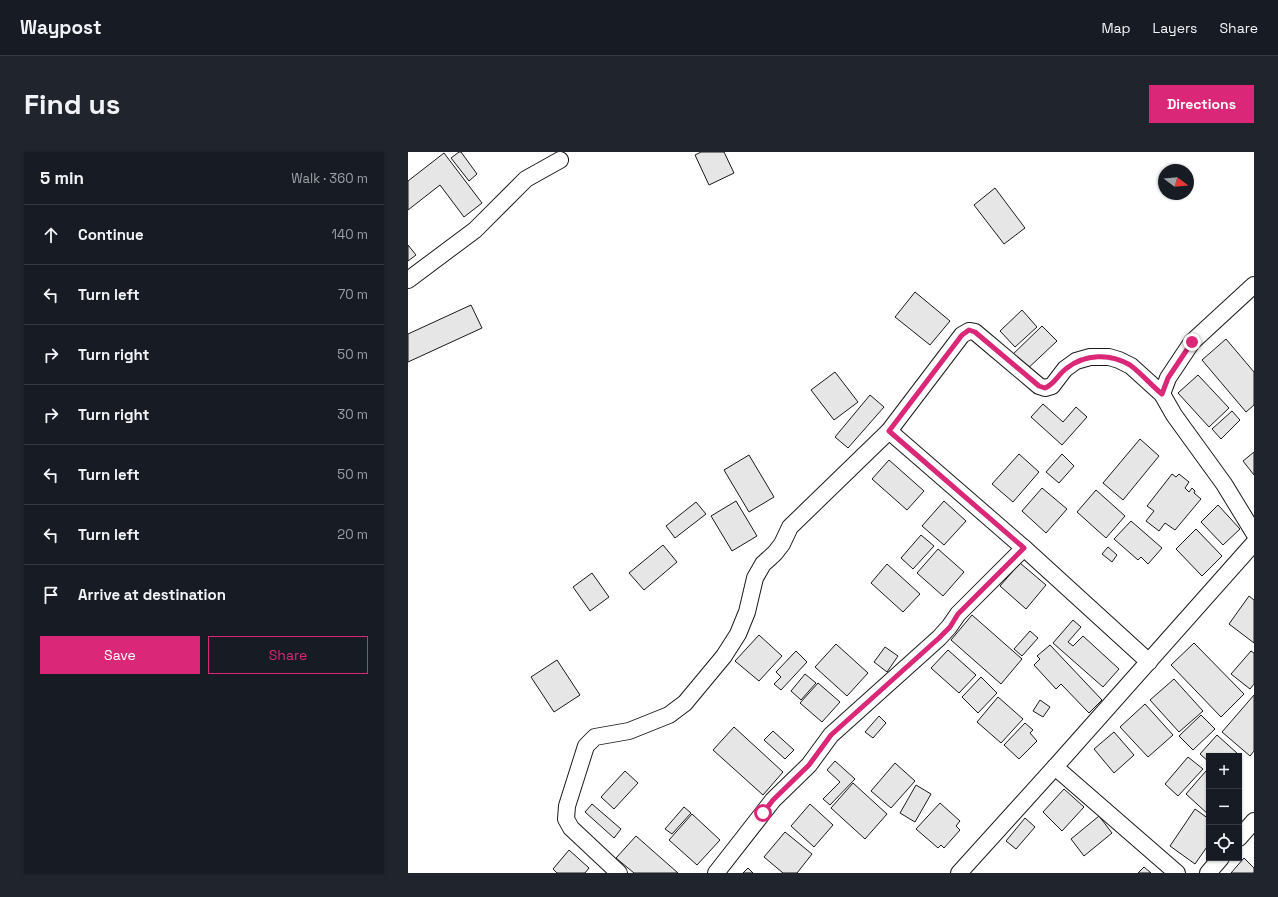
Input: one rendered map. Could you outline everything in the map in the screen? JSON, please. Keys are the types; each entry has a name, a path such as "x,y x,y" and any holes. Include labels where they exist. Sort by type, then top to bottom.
{"street":[{"path":"408,280 475,230 526,178 560,160"},
{"path":"1162,394 1168,378 1192,342 1254,285"},
{"path":"619,873 571,828 566,819 567,806 586,746 595,736 629,731 669,716 685,703 724,656 738,634 747,612 755,578 763,564 782,544 790,528 826,491 889,431 962,335 969,330 975,332 1039,386 1045,388 1052,386 1064,369 1076,361 1090,357 1109,357 1130,366 1162,394 1174,415 1224,484 1254,533"},
{"path":"889,431 1024,548 1149,662"},
{"path":"958,873 1055,767 1254,544"},
{"path":"716,873 773,800 809,765 831,735 939,638 950,627 958,614 1024,548"},
{"path":"1055,767 1176,873"},
{"path":"1242,835 1254,821"},
{"path":"1208,873 1218,861"}],"building":[{"path":"461,152 477,174 469,181 451,158"},
{"path":"701,152 724,152 734,173 709,185 695,155"},
{"path":"444,153 482,203 464,217 440,185 408,210 408,181"},
{"path":"995,188 1025,228 1004,244 974,205"},
{"path":"408,245 416,255 408,261"},
{"path":"915,292 950,321 930,345 895,317"},
{"path":"471,305 482,328 408,362 408,334"},
{"path":"1022,310 1037,327 1015,347 1000,331"},
{"path":"1042,326 1057,341 1024,372 1009,358"},
{"path":"1226,339 1254,372 1254,405 1246,412 1202,360"},
{"path":"835,372 858,402 834,420 811,390"},
{"path":"1198,375 1229,408 1209,427 1178,393"},
{"path":"870,395 884,407 848,448 835,437"},
{"path":"1043,404 1063,422 1076,407 1087,417 1062,445 1031,417"},
{"path":"1232,411 1240,420 1221,439 1212,429"},
{"path":"1140,439 1159,456 1123,500 1103,483"},
{"path":"1254,452 1254,475 1243,461"},
{"path":"1019,454 1039,472 1013,502 992,484"},
{"path":"1062,454 1074,466 1059,483 1046,472"},
{"path":"749,455 774,497 749,512 724,470"},
{"path":"889,460 924,491 907,510 872,479"},
{"path":"1172,474 1176,477 1179,474 1189,482 1185,488 1189,492 1192,488 1195,491 1194,493 1201,499 1175,530 1165,523 1159,531 1146,521 1154,511 1147,506"},
{"path":"1042,488 1067,509 1046,533 1022,511"},
{"path":"1096,490 1125,516 1106,538 1077,512"},
{"path":"736,501 757,536 732,551 711,516"},
{"path":"944,501 966,521 944,545 922,526"},
{"path":"696,502 706,514 675,538 666,526"},
{"path":"1218,505 1240,529 1223,545 1201,522"},
{"path":"1131,521 1162,548 1148,564 1141,557 1138,560 1114,539"},
{"path":"1196,529 1222,556 1202,576 1176,549"},
{"path":"921,535 934,546 913,569 901,558"},
{"path":"663,545 677,562 644,590 629,573"},
{"path":"1108,547 1117,555 1112,562 1102,554"},
{"path":"938,549 964,572 943,596 917,573"},
{"path":"1020,563 1046,585 1026,609 1000,586"},
{"path":"887,564 920,594 903,612 871,583"},
{"path":"592,573 609,597 590,611 573,587"},
{"path":"1249,596 1254,600 1254,643 1229,624"},
{"path":"972,615 1022,659 1001,684 951,640"},
{"path":"1073,620 1081,627 1068,642 1073,646 1083,636 1119,669 1103,687 1053,643"},
{"path":"1030,631 1038,638 1022,656 1014,649"},
{"path":"759,635 782,656 759,681 735,661"},
{"path":"1194,643 1244,694 1221,717 1171,665"},
{"path":"836,644 868,673 847,696 815,667"},
{"path":"1050,645 1102,700 1089,713 1061,684 1056,689 1034,665 1040,659 1037,656"},
{"path":"885,647 898,656 887,672 874,662"},
{"path":"948,650 976,675 959,693 931,668"},
{"path":"796,651 807,662 781,690 774,684 781,677 776,672"},
{"path":"1251,651 1254,653 1254,684 1250,689 1231,674"},
{"path":"557,660 580,695 554,712 531,677"},
{"path":"805,674 816,683 801,700 791,691"},
{"path":"981,677 997,693 978,713 962,697"},
{"path":"1174,679 1203,711 1179,732 1150,700"},
{"path":"818,683 840,702 822,722 800,703"},
{"path":"1254,695 1254,751 1250,756 1222,732"},
{"path":"998,697 1023,719 1001,743 977,722"},
{"path":"1040,700 1050,707 1043,717 1033,711"},
{"path":"1145,704 1173,735 1148,757 1120,727"},
{"path":"1201,715 1215,729 1193,750 1179,736"},
{"path":"879,716 886,723 873,738 865,732"},
{"path":"1025,723 1033,730 1030,733 1037,741 1019,759 1004,745"},
{"path":"734,727 783,772 763,795 713,750"},
{"path":"773,731 794,750 785,759 764,740"},
{"path":"1114,732 1134,755 1114,773 1094,749"},
{"path":"1217,735 1237,753 1206,753 1206,759 1200,754"},
{"path":"1188,757 1203,769 1178,796 1165,784"},
{"path":"835,761 855,779 830,805 823,799 840,782 827,770"},
{"path":"895,763 915,781 891,808 871,791"},
{"path":"625,771 638,783 614,809 601,797"},
{"path":"1206,771 1206,812 1186,794"},
{"path":"853,783 887,814 865,839 831,808"},
{"path":"916,785 931,794 915,822 900,813"},
{"path":"1064,789 1084,807 1062,831 1043,812"},
{"path":"940,803 960,821 956,826 960,830 944,848 941,845 938,848 916,829"},
{"path":"592,804 621,829 614,838 585,812"},
{"path":"810,804 833,825 814,847 791,826"},
{"path":"684,807 691,813 672,834 665,829"},
{"path":"1195,809 1206,817 1206,848 1195,864 1170,846"},
{"path":"692,814 720,840 697,865 669,840"},
{"path":"1099,816 1112,833 1084,856 1071,839"},
{"path":"1025,818 1035,827 1016,849 1006,841"},
{"path":"785,832 812,854 797,873 783,873 764,857"},
{"path":"636,836 678,873 634,873 616,858"},
{"path":"569,850 589,868 585,873 557,873 553,869"},
{"path":"1244,858 1254,868 1254,873 1231,873"},
{"path":"1144,867 1151,873 1138,873"},
{"path":"748,868 753,873 743,873"}],"route":[{"path":"763,813 773,800 809,765 831,735 939,638 950,627 958,614 1024,548 889,431 962,335 969,330 975,332 1039,386 1045,388 1052,386 1064,369 1076,361 1090,357 1109,357 1130,366 1162,394 1168,378 1192,342"}]}
